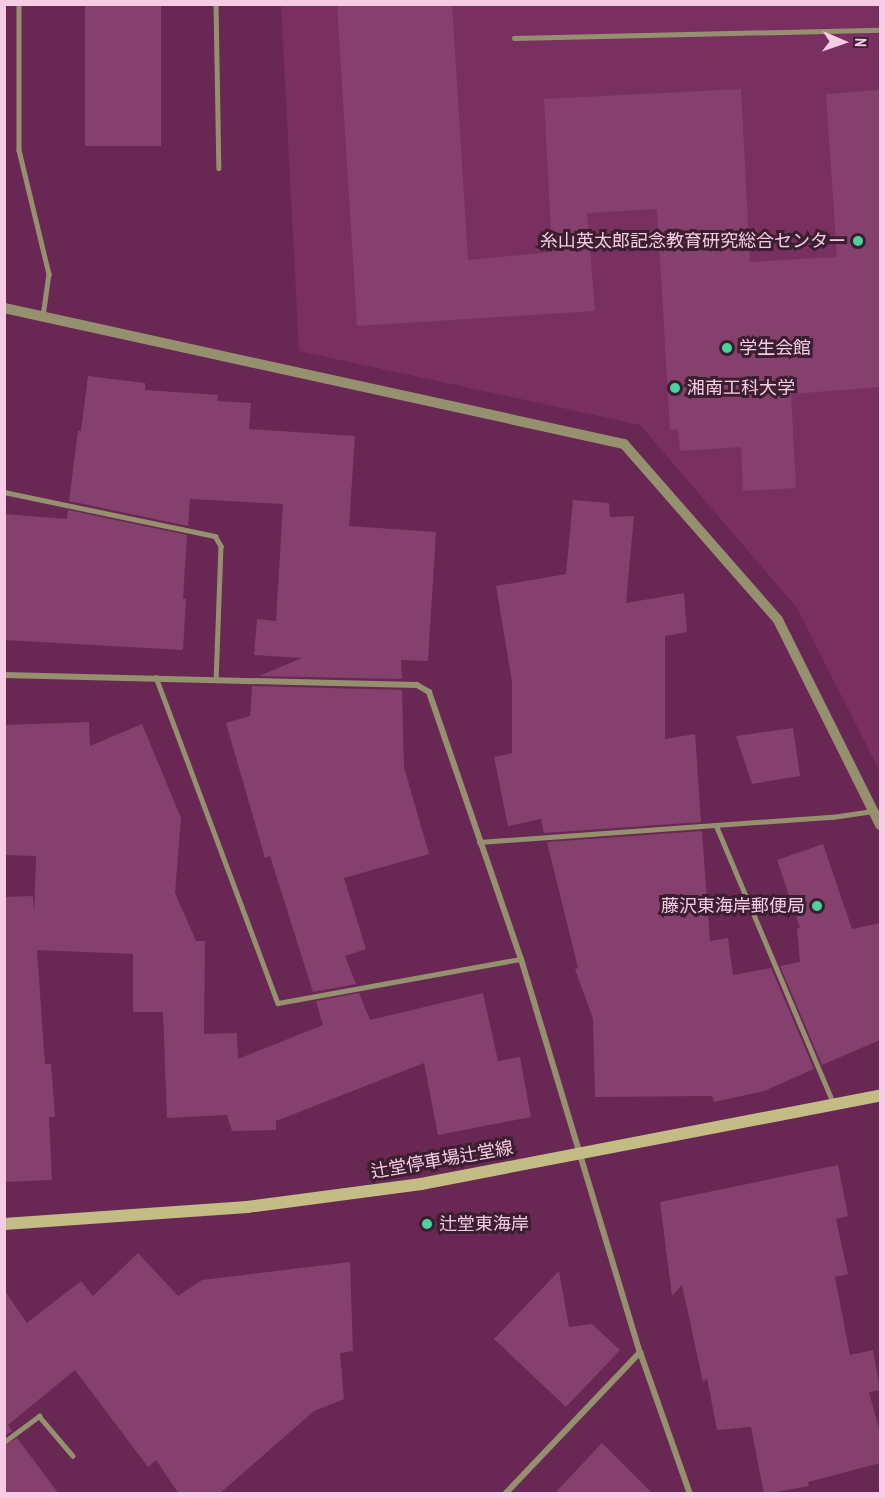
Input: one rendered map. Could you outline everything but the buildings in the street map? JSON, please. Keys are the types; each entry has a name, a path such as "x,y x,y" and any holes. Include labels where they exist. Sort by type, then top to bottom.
{"main road":[{"name":"辻堂停車場辻堂線","path":"4,1224 247,1207 421,1184 880,1096"}],"street":[{"path":"4,308 624,444 778,620 880,825"},
{"path":"4,675 417,685 429,692 520,959 640,1352 690,1494"},
{"path":"505,1494 640,1352"}],"lane":[{"path":"19,4 19,150 49,274 44,316"},
{"path":"216,4 219,168"},
{"path":"514,38 880,30"},
{"path":"4,492 215,536 221,546 216,680"},
{"path":"156,677 278,1003 520,959"},
{"path":"479,842 832,817 873,811"},
{"path":"716,825 835,1106"},
{"path":"4,1442 39,1416 74,1456"}],"shaded area":[{"name":"湘南工科大学","path":"281,5 880,5 880,772 797,608 640,425 299,351"}],"place":[{"name":"糸山英太郎記念教育研究総合センター","path":"858,241"},
{"name":"学生会館","path":"727,348"},
{"name":"湘南工科大学","path":"675,388"},
{"name":"藤沢東海岸郵便局","path":"817,906"},
{"name":"辻堂東海岸","path":"427,1224"}]}
